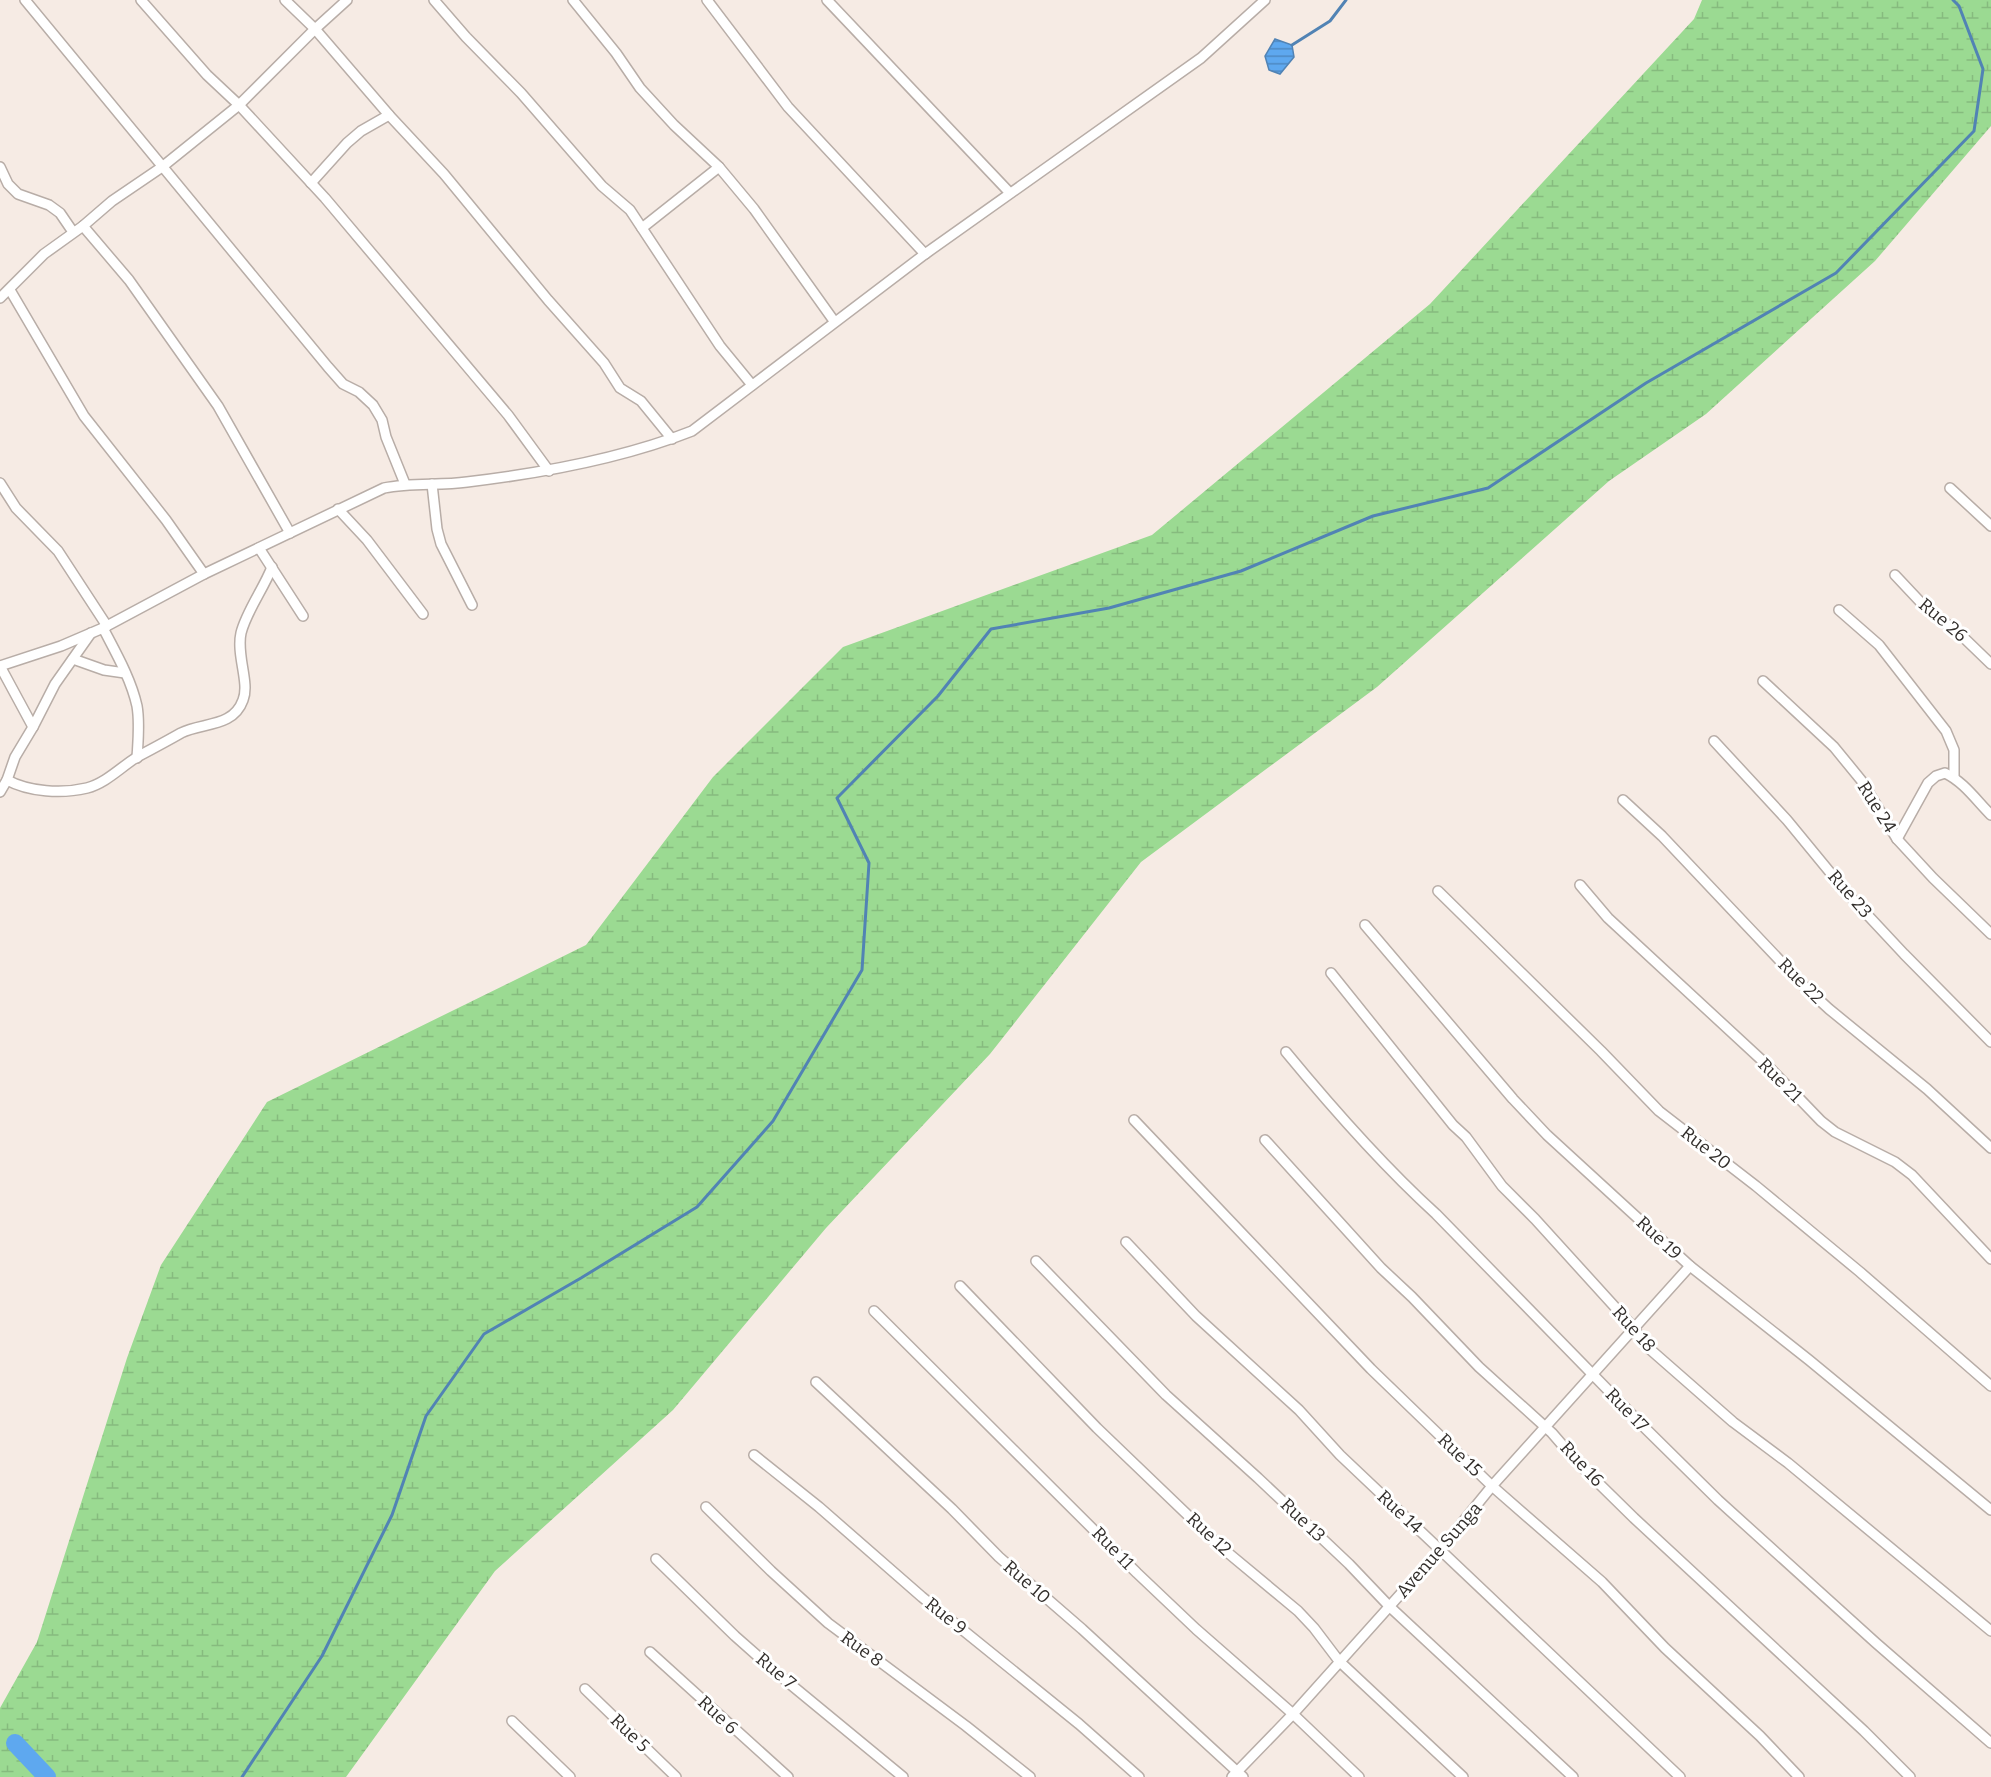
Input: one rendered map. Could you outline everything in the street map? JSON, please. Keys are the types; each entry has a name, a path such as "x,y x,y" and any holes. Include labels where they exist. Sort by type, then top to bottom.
{"street":[{"path":"25,0 343,384 359,392 373,405 382,420 386,437 405,484"},
{"path":"141,0 207,75 239,105 311,183 502,407 549,471"},
{"path":"285,0 315,29 388,115 444,174 548,300 604,363 620,388 641,401 672,439"},
{"path":"0,298 44,254 83,226 112,201 162,167 239,105 315,29 348,0"},
{"path":"434,0 466,37 521,93 602,186 630,210 720,346 752,385"},
{"path":"573,0 616,53 640,88 674,125 719,167 754,209 834,321"},
{"path":"707,0 788,107 925,254"},
{"path":"827,0 1010,193"},
{"path":"33,727 0,666 61,646 105,627 204,574 384,488 405,484 466,483 549,471 672,439 692,431 925,254 1202,58 1265,0"},
{"path":"311,183 347,143 361,131 388,115"},
{"path":"0,167 8,184 18,194 49,205 60,213 73,232"},
{"path":"642,228 719,167"},
{"path":"83,226 129,280 218,406 290,533"},
{"path":"10,290 84,416 166,520 204,574"},
{"path":"0,483 16,507 58,551 105,627 137,706 139,729 137,758"},
{"path":"432,484 441,544 471,605"},
{"path":"1950,488 1991,526"},
{"path":"338,509 367,540 423,614"},
{"path":"259,548 303,616"},
{"path":"7,780 22,787 55,791 88,788 183,732 225,721 237,711 243,700 244,689 239,653 241,632 272,567"},
{"name":"Rue 26","path":"1895,575 1926,608 1974,646 1991,664"},
{"path":"1839,610 1879,645 1946,730 1954,750 1954,777"},
{"path":"0,792 15,757 55,684 91,633"},
{"path":"73,659 104,670 125,673"},
{"name":"Rue 24","path":"1763,681 1834,747 1861,780 1897,838 1933,878 1991,934"},
{"name":"Rue 23","path":"1714,741 1787,819 1855,901 1991,1042"},
{"path":"1897,838 1928,783 1936,776 1945,773 1954,777 1991,815"},
{"name":"Rue 22","path":"1623,800 1662,836 1804,986 1927,1089 1991,1148"},
{"name":"Rue 21","path":"1580,885 1608,918 1767,1065 1821,1120 1835,1132 1895,1162 1912,1175 1991,1259"},
{"name":"Rue 20","path":"1438,891 1601,1051 1659,1112 1756,1186 1860,1272 1991,1386"},
{"name":"Rue 19","path":"1365,925 1513,1099 1547,1135 1690,1266 1809,1360 1991,1510"},
{"name":"Rue 18","path":"1331,973 1453,1125 1466,1137 1496,1178 1634,1328 1644,1344 1733,1422 1788,1463 1991,1631"},
{"name":"Rue 17","path":"1286,1053 1351,1130 1718,1500 1991,1743"},
{"name":"Rue 15","path":"1134,1120 1363,1361 1492,1486 1602,1582 1665,1648 1760,1736 1799,1777"},
{"name":"Rue 16","path":"1264,1140 1381,1268 1479,1366 1545,1427 1627,1511 1911,1777"},
{"name":"Rue 14","path":"1126,1242 1204,1324 1299,1410 1340,1455 1680,1777"},
{"name":"Rue 13","path":"1036,1261 1166,1395 1258,1478 1390,1606 1573,1777"},
{"name":"Avenue Sunga","path":"1238,1775 1440,1550 1492,1486 1690,1266"},
{"name":"Rue 12","path":"960,1286 1097,1428 1221,1546 1298,1611 1339,1661 1463,1777"},
{"name":"Rue 11","path":"874,1311 987,1421 1137,1573 1359,1777"},
{"name":"Rue 10","path":"816,1382 952,1509 999,1557 1082,1629 1238,1775"},
{"name":"Rue 9","path":"754,1455 864,1545 922,1597 1080,1724 1139,1777"},
{"name":"Rue 8","path":"706,1507 771,1572 828,1623 957,1719 1030,1777"},
{"name":"Rue 7","path":"656,1559 770,1666 903,1777"},
{"name":"Rue 6","path":"650,1652 788,1777"},
{"name":"Rue 5","path":"585,1689 676,1777"},
{"path":"512,1721 570,1777"}],"green space":[{"path":"1702,0 1991,0 1991,126 1875,261 1706,414 1609,481 1377,687 1141,862 990,1054 826,1228 673,1410 495,1571 346,1777 0,1777 0,1708 37,1642 127,1358 161,1265 267,1102 586,945 713,777 843,647 1152,535 1430,304 1694,19"}],"water":[{"path":"1275,39 1292,45 1294,57 1280,74 1269,70 1265,56"}],"waterway":[{"path":"1292,45 1330,21 1346,0"},
{"path":"242,1777 322,1656 392,1515 426,1416 484,1334 697,1207 773,1121 862,970 869,863 837,798 938,696 991,629 1109,608 1241,571 1373,516 1488,488 1646,383 1836,273 1974,131 1983,69 1959,6 1953,0"},
{"path":"15,1743 47,1777"}]}
